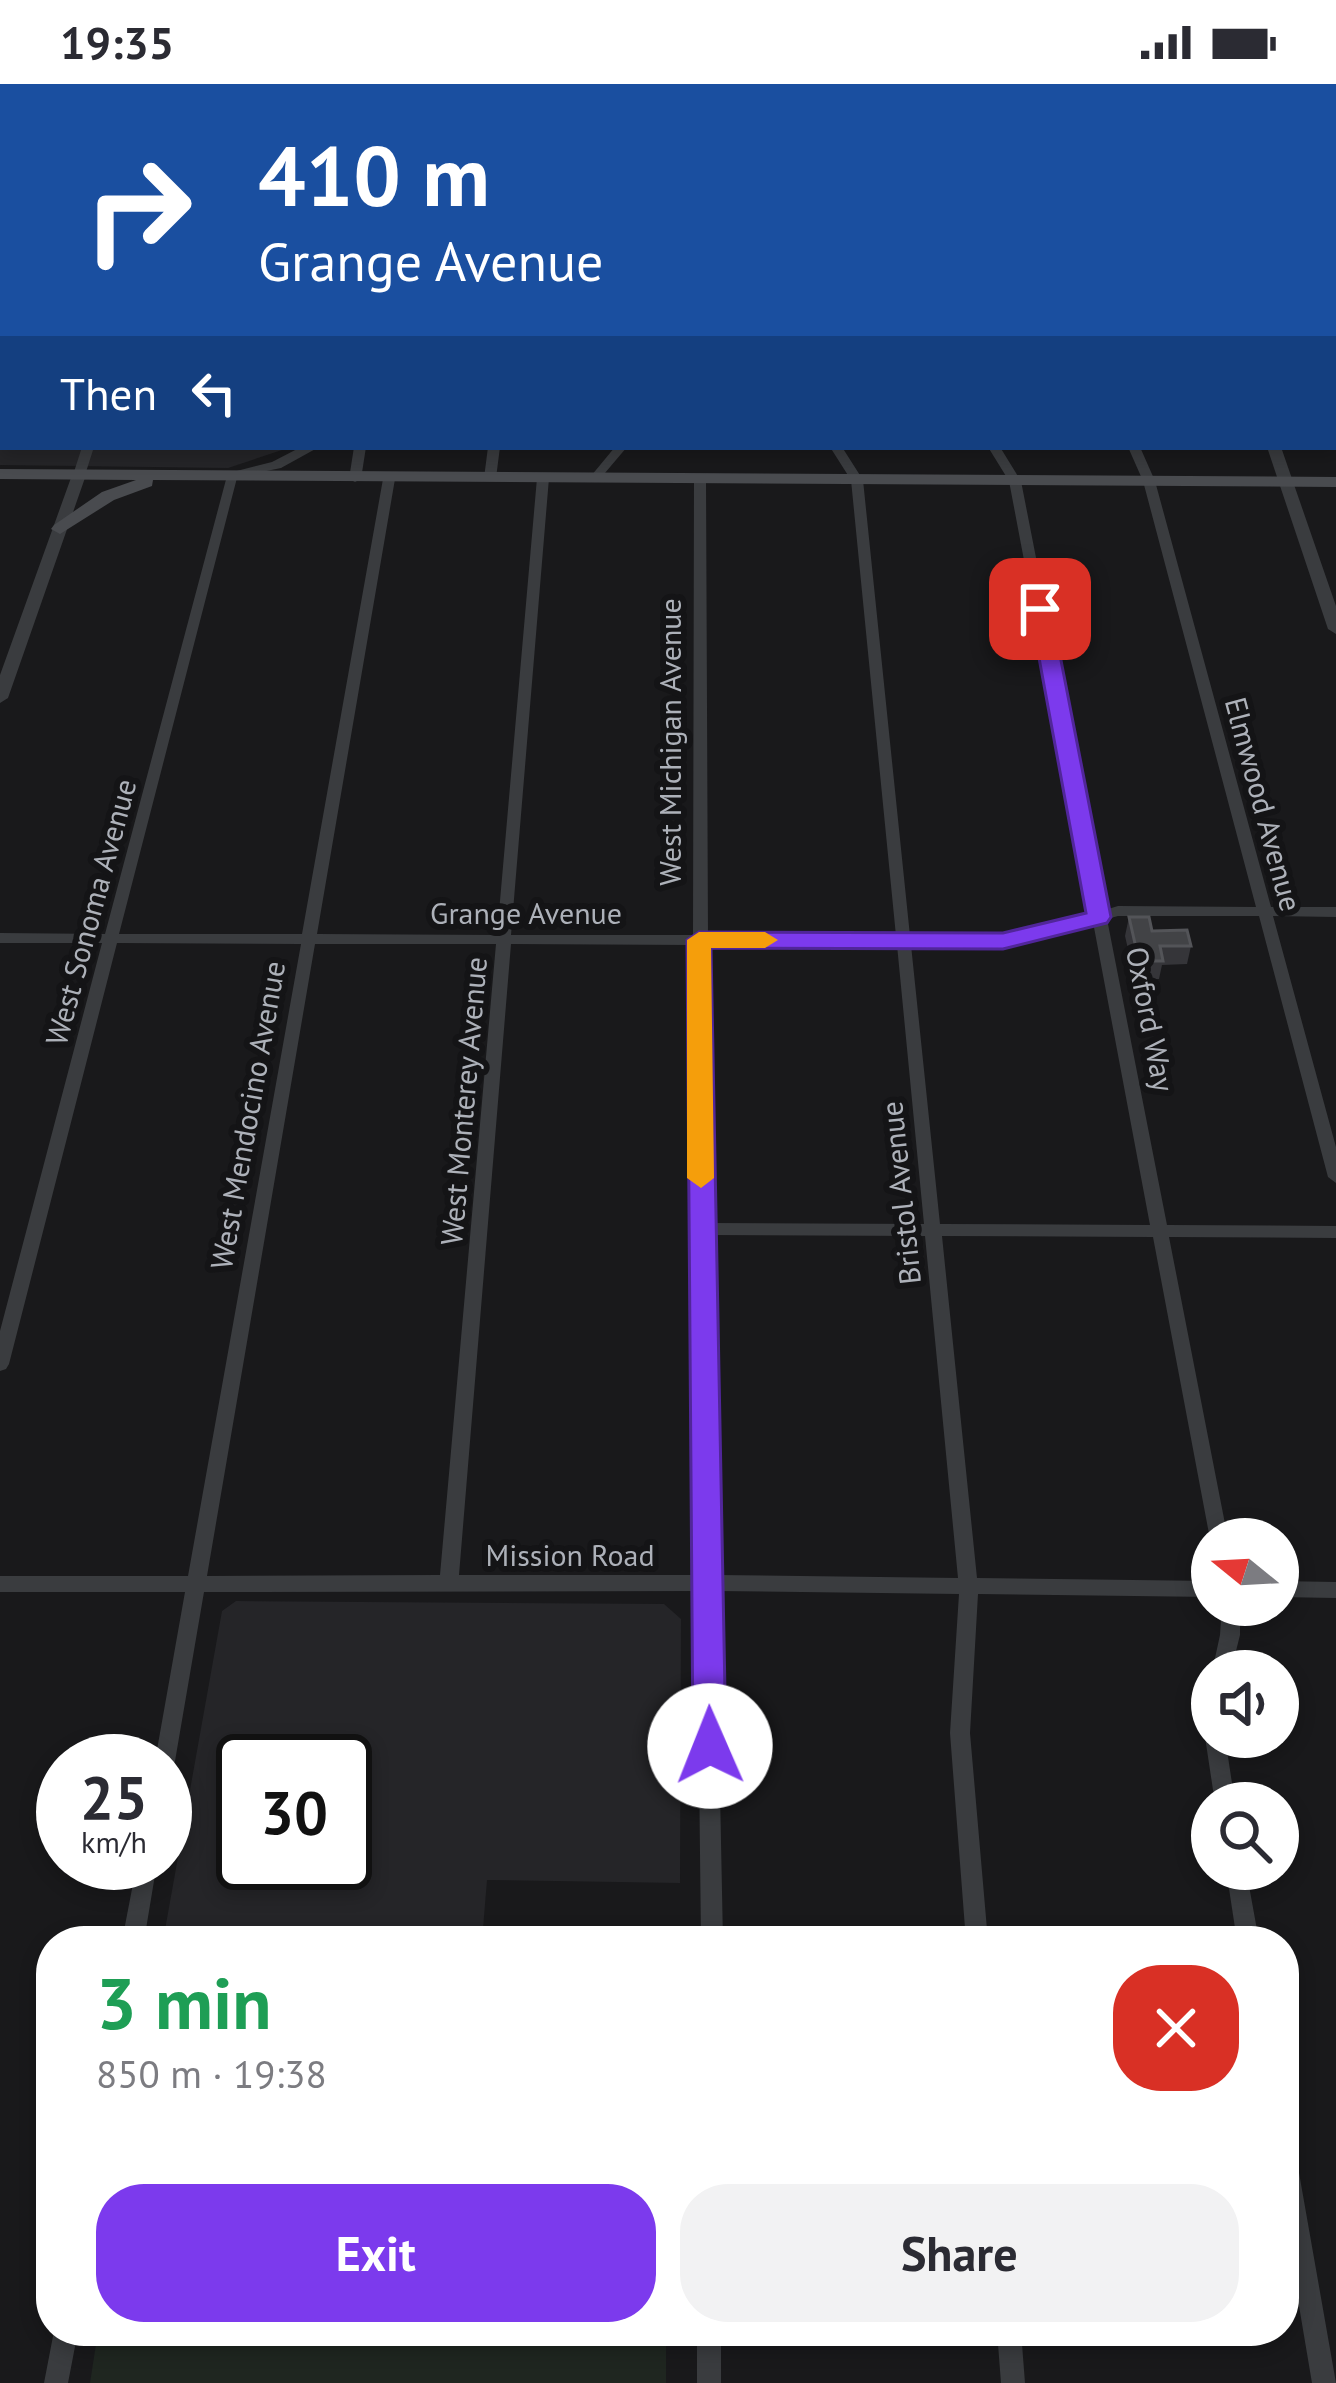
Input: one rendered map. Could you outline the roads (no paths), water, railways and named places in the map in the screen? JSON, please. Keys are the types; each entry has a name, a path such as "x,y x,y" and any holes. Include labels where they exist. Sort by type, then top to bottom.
{"main road":[{"path":"0,474 1336,482"},
{"path":"59,529 108,496 170,474"}],"street":[{"path":"0,698 87,450"},
{"path":"232,474 276,465 306,450"},
{"path":"355,479 359,450"},
{"path":"490,478 494,450"},
{"path":"595,478 618,450"},
{"name":"Bristol Avenue","path":"838,450 857,480 968,1588 960,1733 976,1926"},
{"name":"Oxford Way","path":"996,450 1015,481 1216,1518"},
{"name":"Elmwood Avenue","path":"1135,450 1149,482 1336,1177"},
{"path":"1275,450 1336,629"},
{"name":"West Sonoma Avenue","path":"0,1364 232,474"},
{"name":"West Monterey Avenue","path":"449,1585 543,478"},
{"name":"West Mendocino Avenue","path":"170,1734 389,479"},
{"name":"West Michigan Avenue","path":"700,479 701,1229 712,1926"},
{"name":"Grange Avenue","path":"0,938 1003,941 1118,911 1336,912"},
{"path":"701,1229 1336,1232"},
{"name":"Mission Road","path":"0,1584 1191,1589"},
{"path":"1299,1589 1336,1589"},
{"path":"136,1926 142,1890"},
{"path":"1240,1890 1246,1926"},
{"path":"1299,2237 1324,2383"},
{"path":"56,2383 62,2346"},
{"path":"709,2346 709,2383"},
{"path":"1010,2346 1013,2383"}]}
